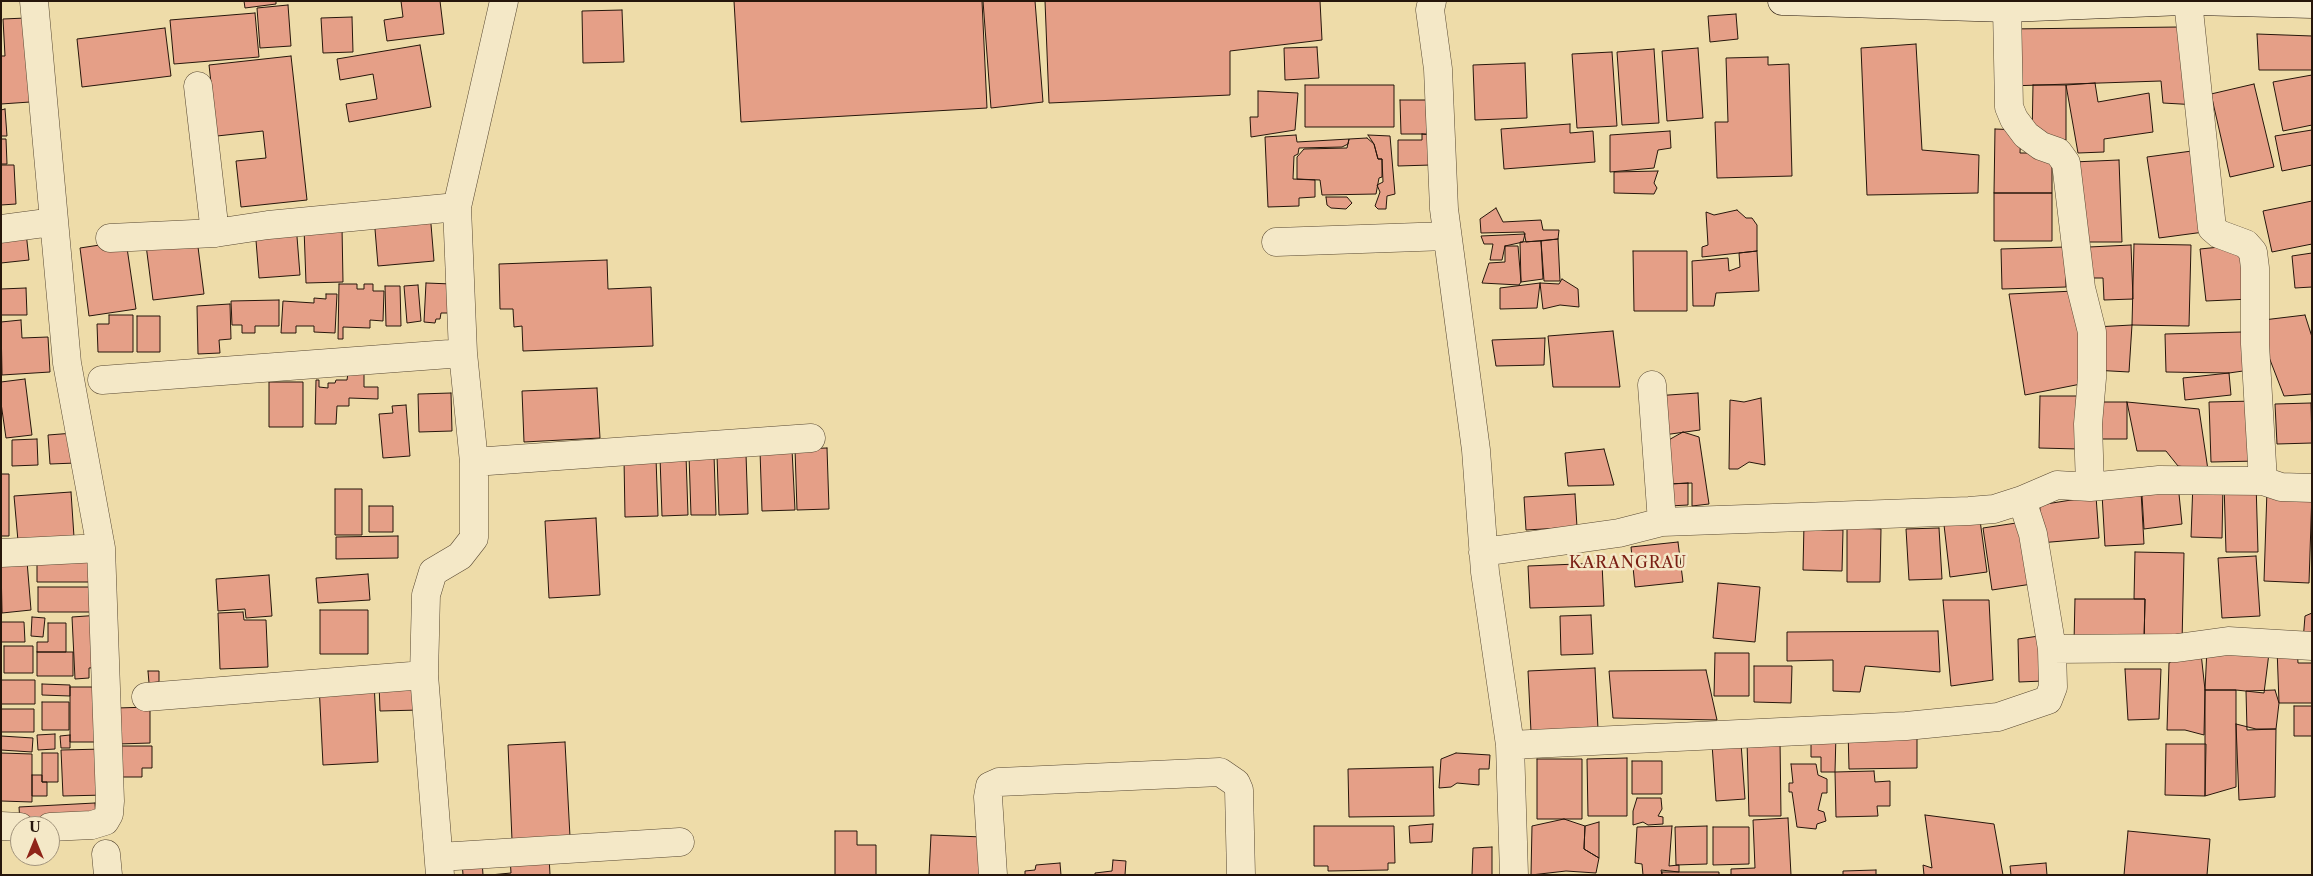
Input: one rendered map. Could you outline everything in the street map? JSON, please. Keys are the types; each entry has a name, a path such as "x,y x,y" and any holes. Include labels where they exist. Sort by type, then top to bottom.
{"street":[{"path":"34,1 67,363 101,548 108,708 109,814 105,821 60,826"},
{"path":"504,1 457,207 463,353 474,462 474,538 460,556 433,572 428,581 426,595 424,675 439,866 680,842"},
{"path":"1432,1 1430,10 1438,69 1444,209 1476,450 1484,552 1510,745 1514,875"},
{"path":"1782,1 2007,8 2183,1"},
{"path":"2188,1 2212,228 2220,234 2246,244 2253,252 2255,268 2254,344 2263,481"},
{"path":"2195,1 2312,4"},
{"path":"2007,8 2009,107 2014,119 2026,135 2041,146 2058,152 2066,163 2081,288 2092,332 2092,378 2088,424 2090,487"},
{"path":"198,86 215,232"},
{"path":"110,238 215,232 268,225 457,207"},
{"path":"1,229 53,222"},
{"path":"1276,242 1447,236"},
{"path":"102,380 463,353"},
{"path":"1652,385 1662,522"},
{"path":"474,462 811,438"},
{"path":"1484,552 1619,533 1662,522 1969,512 1994,509 2022,500 2057,485 2090,487 2159,480 2263,481 2281,487 2312,488"},
{"path":"1510,745 1906,726 1998,717 2048,700 2053,686 2052,650 2033,534 2022,500"},
{"path":"1,553 101,548"},
{"path":"2052,650 2177,648 2228,640 2312,646"},
{"path":"146,697 424,675"},
{"path":"992,875 988,797 990,786 999,782 1220,772 1229,777 1239,790 1240,875"}],"building":[{"path":"244,1 276,1 276,4 245,8"},
{"path":"401,1 440,1 444,34 387,41 384,20 403,17"},
{"path":"734,1 982,1 987,108 741,122"},
{"path":"983,1 1035,1 1043,102 991,108"},
{"path":"1045,1 1320,1 1322,40 1230,51 1230,95 1049,103"},
{"path":"288,5 291,46 260,48 257,8"},
{"path":"622,10 624,62 583,63 582,11"},
{"path":"255,13 259,57 174,64 170,20"},
{"path":"1736,14 1738,39 1710,42 1708,16"},
{"path":"352,17 353,52 323,53 321,18"},
{"path":"26,18 30,102 1,104 1,56 5,56 3,19"},
{"path":"2180,27 2198,105 2163,103 2161,81 2009,86 2009,29"},
{"path":"165,28 171,76 82,87 77,39"},
{"path":"2257,34 2312,36 2312,70 2259,70"},
{"path":"1916,44 1922,150 1979,155 1978,193 1867,195 1861,48"},
{"path":"420,45 431,107 349,122 346,104 377,99 373,74 340,80 337,59"},
{"path":"1317,47 1319,78 1285,80 1284,48"},
{"path":"1698,48 1703,118 1667,121 1662,51"},
{"path":"1654,49 1659,123 1622,125 1617,52"},
{"path":"1612,52 1617,126 1577,128 1572,54"},
{"path":"291,56 307,200 241,207 236,161 266,158 263,131 217,136 209,65"},
{"path":"1768,57 1768,65 1789,64 1792,176 1717,178 1715,122 1728,122 1726,58"},
{"path":"1525,63 1527,118 1475,120 1473,65"},
{"path":"2312,75 2312,125 2283,131 2273,82"},
{"path":"2095,83 2098,102 2149,93 2153,132 2104,139 2104,152 2078,153 2066,85"},
{"path":"2254,84 2274,167 2230,177 2211,94"},
{"path":"1305,85 1394,85 1394,127 1305,127"},
{"path":"2033,85 2066,85 2066,140 2032,140"},
{"path":"1258,91 1298,93 1295,130 1251,137 1250,117 1258,117"},
{"path":"1400,100 1426,100 1427,134 1401,134"},
{"path":"5,109 7,136 1,136 1,110"},
{"path":"1570,124 1570,133 1593,131 1595,162 1504,169 1501,129"},
{"path":"1995,129 2021,130 2020,153 2052,153 2052,193 1994,193"},
{"path":"2312,130 2312,165 2282,171 2275,136"},
{"path":"1670,131 1671,148 1658,150 1654,168 1610,172 1610,135"},
{"path":"1422,134 1431,135 1431,165 1398,166 1398,140 1422,140"},
{"path":"1296,135 1297,142 1349,139 1348,144 1342,147 1299,148 1298,154 1294,156 1293,179 1315,180 1315,197 1299,198 1299,206 1268,207 1265,137"},
{"path":"1368,135 1390,136 1395,194 1387,196 1386,209 1378,209 1375,206 1380,192 1377,185 1383,182 1382,159 1378,159 1374,144"},
{"path":"1367,138 1374,144 1378,159 1382,159 1382,177 1379,178 1376,194 1322,195 1320,180 1297,179 1297,157 1304,149 1347,148 1349,139"},
{"path":"1,139 6,139 7,164 1,164"},
{"path":"2192,151 2204,232 2159,238 2147,157"},
{"path":"2119,160 2122,242 2078,242 2073,162"},
{"path":"1,165 14,165 16,204 1,205"},
{"path":"1658,171 1654,183 1657,188 1654,194 1614,193 1614,172"},
{"path":"1994,193 2052,193 2052,241 1994,241"},
{"path":"1326,197 1347,197 1352,203 1346,209 1331,208 1327,205"},
{"path":"2312,201 2312,244 2272,252 2263,211"},
{"path":"1496,208 1503,222 1541,220 1543,230 1559,230 1558,239 1526,242 1524,232 1481,233 1480,219"},
{"path":"1737,210 1746,218 1752,218 1757,225 1757,251 1702,257 1702,247 1708,245 1706,212 1714,215"},
{"path":"430,212 434,261 378,266 374,217"},
{"path":"296,224 300,275 259,278 255,228"},
{"path":"342,227 343,282 306,283 304,228"},
{"path":"26,232 29,260 1,263 1,234"},
{"path":"1525,234 1523,242 1505,246 1502,260 1490,260 1493,244 1484,244 1481,236"},
{"path":"197,239 204,294 153,300 146,245"},
{"path":"1558,239 1560,281 1544,281 1541,241"},
{"path":"126,241 136,309 89,316 80,248"},
{"path":"1541,241 1543,279 1521,282 1520,242"},
{"path":"2134,244 2191,245 2189,326 2132,325"},
{"path":"2131,245 2133,299 2104,300 2103,278 2089,278 2089,247"},
{"path":"2240,245 2251,299 2206,301 2200,249"},
{"path":"1505,246 1518,246 1521,282 1519,285 1482,283 1489,263 1505,262"},
{"path":"2065,247 2066,287 2002,289 2001,249"},
{"path":"1633,251 1687,251 1687,311 1634,311"},
{"path":"1757,251 1759,291 1716,293 1714,306 1693,306 1692,261 1728,258 1729,271 1740,267 1739,253"},
{"path":"2312,253 2312,287 2295,288 2292,256"},
{"path":"607,260 608,289 651,287 653,346 523,351 522,326 514,327 513,309 500,309 499,264"},
{"path":"1562,279 1578,289 1579,307 1560,305 1543,309 1540,283 1559,284"},
{"path":"426,283 452,284 450,313 441,313 440,319 436,319 435,323 424,322"},
{"path":"1540,283 1537,308 1500,309 1500,288"},
{"path":"339,284 357,284 357,289 364,289 364,284 373,284 373,291 384,291 383,321 370,320 370,328 343,327 343,339 338,339"},
{"path":"418,285 421,321 407,323 404,286"},
{"path":"385,286 400,286 401,326 386,326"},
{"path":"26,288 27,315 1,315 1,289"},
{"path":"2075,291 2091,382 2025,395 2009,294"},
{"path":"326,294 337,294 335,333 314,332 314,326 296,326 296,333 281,333 283,301 314,303 314,298 326,299"},
{"path":"279,300 279,326 255,326 255,333 242,333 242,325 232,325 231,301"},
{"path":"230,304 231,339 219,340 220,353 198,354 197,306"},
{"path":"109,315 133,315 133,352 98,352 97,324 109,324"},
{"path":"2305,315 2312,337 2312,394 2284,396 2255,321"},
{"path":"137,316 160,316 160,352 137,352"},
{"path":"21,320 22,338 48,337 50,372 2,375 1,322"},
{"path":"2132,325 2129,372 2093,370 2095,327"},
{"path":"1613,331 1620,387 1553,387 1548,336"},
{"path":"2242,332 2243,371 2229,373 2166,372 2165,334"},
{"path":"1545,338 1544,365 1496,366 1492,340"},
{"path":"348,373 364,374 364,387 378,387 378,399 349,398 349,406 337,406 336,424 315,424 316,380 319,380 319,387 328,388 328,383 335,383 336,380 347,380"},
{"path":"2229,373 2231,395 2185,400 2183,378"},
{"path":"25,379 32,435 6,438 1,403 1,382"},
{"path":"269,382 303,382 303,427 269,427"},
{"path":"597,388 600,438 524,442 522,391"},
{"path":"451,393 452,431 419,432 418,394"},
{"path":"1698,393 1700,430 1656,436 1654,396"},
{"path":"2040,396 2080,396 2079,449 2039,448"},
{"path":"1761,398 1765,465 1749,462 1738,469 1729,469 1730,400 1744,402"},
{"path":"2256,401 2257,461 2211,462 2209,402"},
{"path":"2090,402 2127,402 2127,439 2091,439"},
{"path":"2127,402 2199,409 2208,470 2178,466 2166,451 2137,451"},
{"path":"2311,403 2312,443 2277,444 2275,404"},
{"path":"406,405 410,456 383,458 379,414 393,413 392,406"},
{"path":"1683,432 1699,437 1709,504 1692,506 1692,483 1669,484 1665,442"},
{"path":"74,433 76,463 50,464 48,435"},
{"path":"37,439 38,465 12,466 12,440"},
{"path":"827,448 829,509 797,510 795,449"},
{"path":"792,449 795,510 762,511 760,451"},
{"path":"1604,449 1614,485 1568,486 1565,453"},
{"path":"746,454 748,514 719,515 717,455"},
{"path":"689,455 714,455 716,515 691,515"},
{"path":"686,456 688,515 662,516 660,457"},
{"path":"656,458 658,516 625,517 624,459"},
{"path":"1,474 9,474 9,536 1,536"},
{"path":"2193,482 2223,483 2222,538 2191,537"},
{"path":"2256,482 2258,552 2226,552 2224,483"},
{"path":"1688,483 1688,505 1669,506 1669,484"},
{"path":"2178,484 2182,524 2144,529 2142,496"},
{"path":"335,489 362,489 362,535 335,535"},
{"path":"2267,490 2312,492 2309,583 2264,581"},
{"path":"2141,491 2144,544 2105,546 2102,494"},
{"path":"71,492 74,537 18,541 14,496"},
{"path":"1575,494 1577,527 1526,530 1524,497"},
{"path":"2096,496 2099,538 2039,543 2040,505"},
{"path":"369,506 393,506 393,532 369,532"},
{"path":"596,518 600,595 549,598 545,521"},
{"path":"1980,520 1987,572 1950,577 1944,525"},
{"path":"2023,522 2032,584 1992,590 1983,528"},
{"path":"1804,524 1822,530 1843,530 1842,571 1803,570"},
{"path":"1847,528 1881,529 1880,582 1847,582"},
{"path":"1939,528 1942,579 1909,580 1906,529"},
{"path":"398,536 398,558 336,559 336,537"},
{"path":"1678,542 1683,582 1635,587 1631,547"},
{"path":"2135,552 2184,553 2182,643 2144,642 2145,599 2134,599"},
{"path":"37,553 99,553 99,582 37,582"},
{"path":"2256,556 2260,616 2222,618 2218,558"},
{"path":"27,561 31,610 2,613 1,563"},
{"path":"1602,563 1604,606 1530,608 1528,566"},
{"path":"368,574 370,600 318,603 316,578"},
{"path":"269,575 272,616 246,618 245,609 218,611 216,579"},
{"path":"1718,583 1760,587 1755,642 1713,638"},
{"path":"38,587 97,587 97,612 38,612"},
{"path":"2075,599 2145,599 2144,642 2074,642"},
{"path":"1943,600 1989,600 1993,680 1951,686"},
{"path":"320,610 368,610 368,654 320,654"},
{"path":"243,612 244,620 266,620 268,667 220,669 218,613"},
{"path":"2312,613 2312,642 2303,641 2305,616"},
{"path":"101,615 104,667 89,668 89,678 75,679 72,617"},
{"path":"1591,615 1593,654 1561,655 1560,616"},
{"path":"32,617 45,618 43,637 31,636"},
{"path":"1,622 24,622 25,642 1,642"},
{"path":"48,623 66,623 66,652 37,652 37,642 48,642"},
{"path":"1938,631 1940,672 1865,666 1860,692 1833,691 1833,660 1787,661 1787,632"},
{"path":"2046,635 2043,681 2019,682 2018,639"},
{"path":"2270,645 2264,693 2236,690 2205,690 2207,648"},
{"path":"4,646 33,646 33,673 4,673"},
{"path":"2297,647 2298,663 2312,663 2312,703 2279,703 2277,648"},
{"path":"37,652 73,652 73,676 37,676"},
{"path":"1715,653 1749,653 1749,696 1714,696"},
{"path":"2201,653 2205,690 2204,735 2185,730 2167,730 2169,663 2183,654"},
{"path":"1754,666 1792,666 1791,703 1754,702"},
{"path":"1595,668 1598,729 1531,732 1528,671"},
{"path":"2125,669 2161,669 2159,719 2128,720"},
{"path":"1706,670 1717,720 1613,718 1609,671"},
{"path":"148,671 159,671 159,682 149,683"},
{"path":"1,680 35,680 35,704 1,704"},
{"path":"374,682 378,762 323,765 319,684"},
{"path":"419,682 420,710 380,711 379,683"},
{"path":"42,684 70,685 70,696 42,695"},
{"path":"70,687 104,687 104,742 70,742"},
{"path":"2205,690 2236,690 2236,787 2205,796"},
{"path":"2275,690 2279,703 2276,729 2247,730 2246,691"},
{"path":"42,702 69,702 69,730 42,730"},
{"path":"2294,706 2312,706 2312,736 2294,736"},
{"path":"150,707 150,743 118,744 117,708"},
{"path":"1,709 34,709 34,732 1,732"},
{"path":"2236,724 2256,729 2276,729 2275,797 2239,800"},
{"path":"1917,728 1917,768 1849,769 1848,729"},
{"path":"55,734 55,749 38,750 37,735"},
{"path":"1811,734 1836,734 1835,772 1821,772 1821,757 1811,757"},
{"path":"70,735 70,748 61,748 60,736"},
{"path":"1,736 33,738 32,752 1,750"},
{"path":"1780,740 1781,816 1749,816 1747,741"},
{"path":"565,742 570,837 512,840 508,745"},
{"path":"1741,743 1745,799 1716,801 1712,744"},
{"path":"2166,744 2206,744 2205,796 2165,795"},
{"path":"117,746 152,746 152,768 142,768 142,777 117,777"},
{"path":"104,749 105,795 63,796 61,750"},
{"path":"1,753 32,754 32,802 1,801"},
{"path":"42,753 58,753 58,782 42,782"},
{"path":"1456,753 1490,755 1489,769 1479,769 1479,785 1457,783 1451,787 1439,788 1441,759"},
{"path":"1627,758 1627,816 1588,816 1587,759"},
{"path":"1537,759 1582,759 1582,819 1537,819"},
{"path":"1632,761 1662,761 1662,794 1632,794"},
{"path":"1791,764 1816,764 1818,775 1827,779 1827,793 1822,793 1818,810 1824,812 1826,821 1817,824 1816,829 1797,827 1792,792 1789,792 1789,783 1793,783"},
{"path":"1433,767 1434,816 1349,817 1348,769"},
{"path":"1874,771 1875,782 1890,781 1890,806 1877,806 1878,816 1836,817 1835,772"},
{"path":"32,775 42,775 42,782 47,782 47,796 32,796"},
{"path":"1637,798 1661,798 1662,809 1658,816 1663,817 1663,824 1648,825 1643,822 1633,825 1633,811"},
{"path":"95,803 96,819 60,821 60,816 20,816 19,807"},
{"path":"1925,815 1994,824 2003,875 1924,875 1923,865 1932,868"},
{"path":"1788,818 1791,875 1731,875 1731,869 1755,868 1753,820"},
{"path":"1564,819 1585,826 1584,849 1599,858 1596,873 1566,871 1531,875 1532,826"},
{"path":"1599,822 1599,858 1584,849 1585,826"},
{"path":"1433,824 1432,842 1410,843 1409,826"},
{"path":"1314,826 1394,826 1395,863 1388,863 1388,870 1328,871 1328,866 1314,866"},
{"path":"1672,826 1669,866 1679,865 1679,872 1661,870 1662,875 1643,875 1642,864 1635,863 1637,827"},
{"path":"1707,826 1707,864 1676,865 1675,827"},
{"path":"1713,827 1749,827 1749,864 1713,865"},
{"path":"835,831 857,831 857,845 876,845 876,875 835,875"},
{"path":"2128,831 2210,839 2207,875 2124,875"},
{"path":"931,835 983,837 982,875 929,875"},
{"path":"1492,847 1492,875 1472,875 1473,848"},
{"path":"549,855 550,875 490,875 511,873 510,857"},
{"path":"482,860 483,875 463,875 462,861"},
{"path":"1113,860 1126,861 1125,875 1095,875 1095,873 1112,871"},
{"path":"1060,863 1061,875 1025,875 1025,871 1035,870 1036,865"},
{"path":"2046,863 2047,875 2011,875 2010,866"},
{"path":"1876,870 1876,875 1843,875 1843,871"},
{"path":"1662,872 1719,872 1719,875 1662,875"}],"district":[{"name":"KARANGRAU","path":"1628,563"}]}
